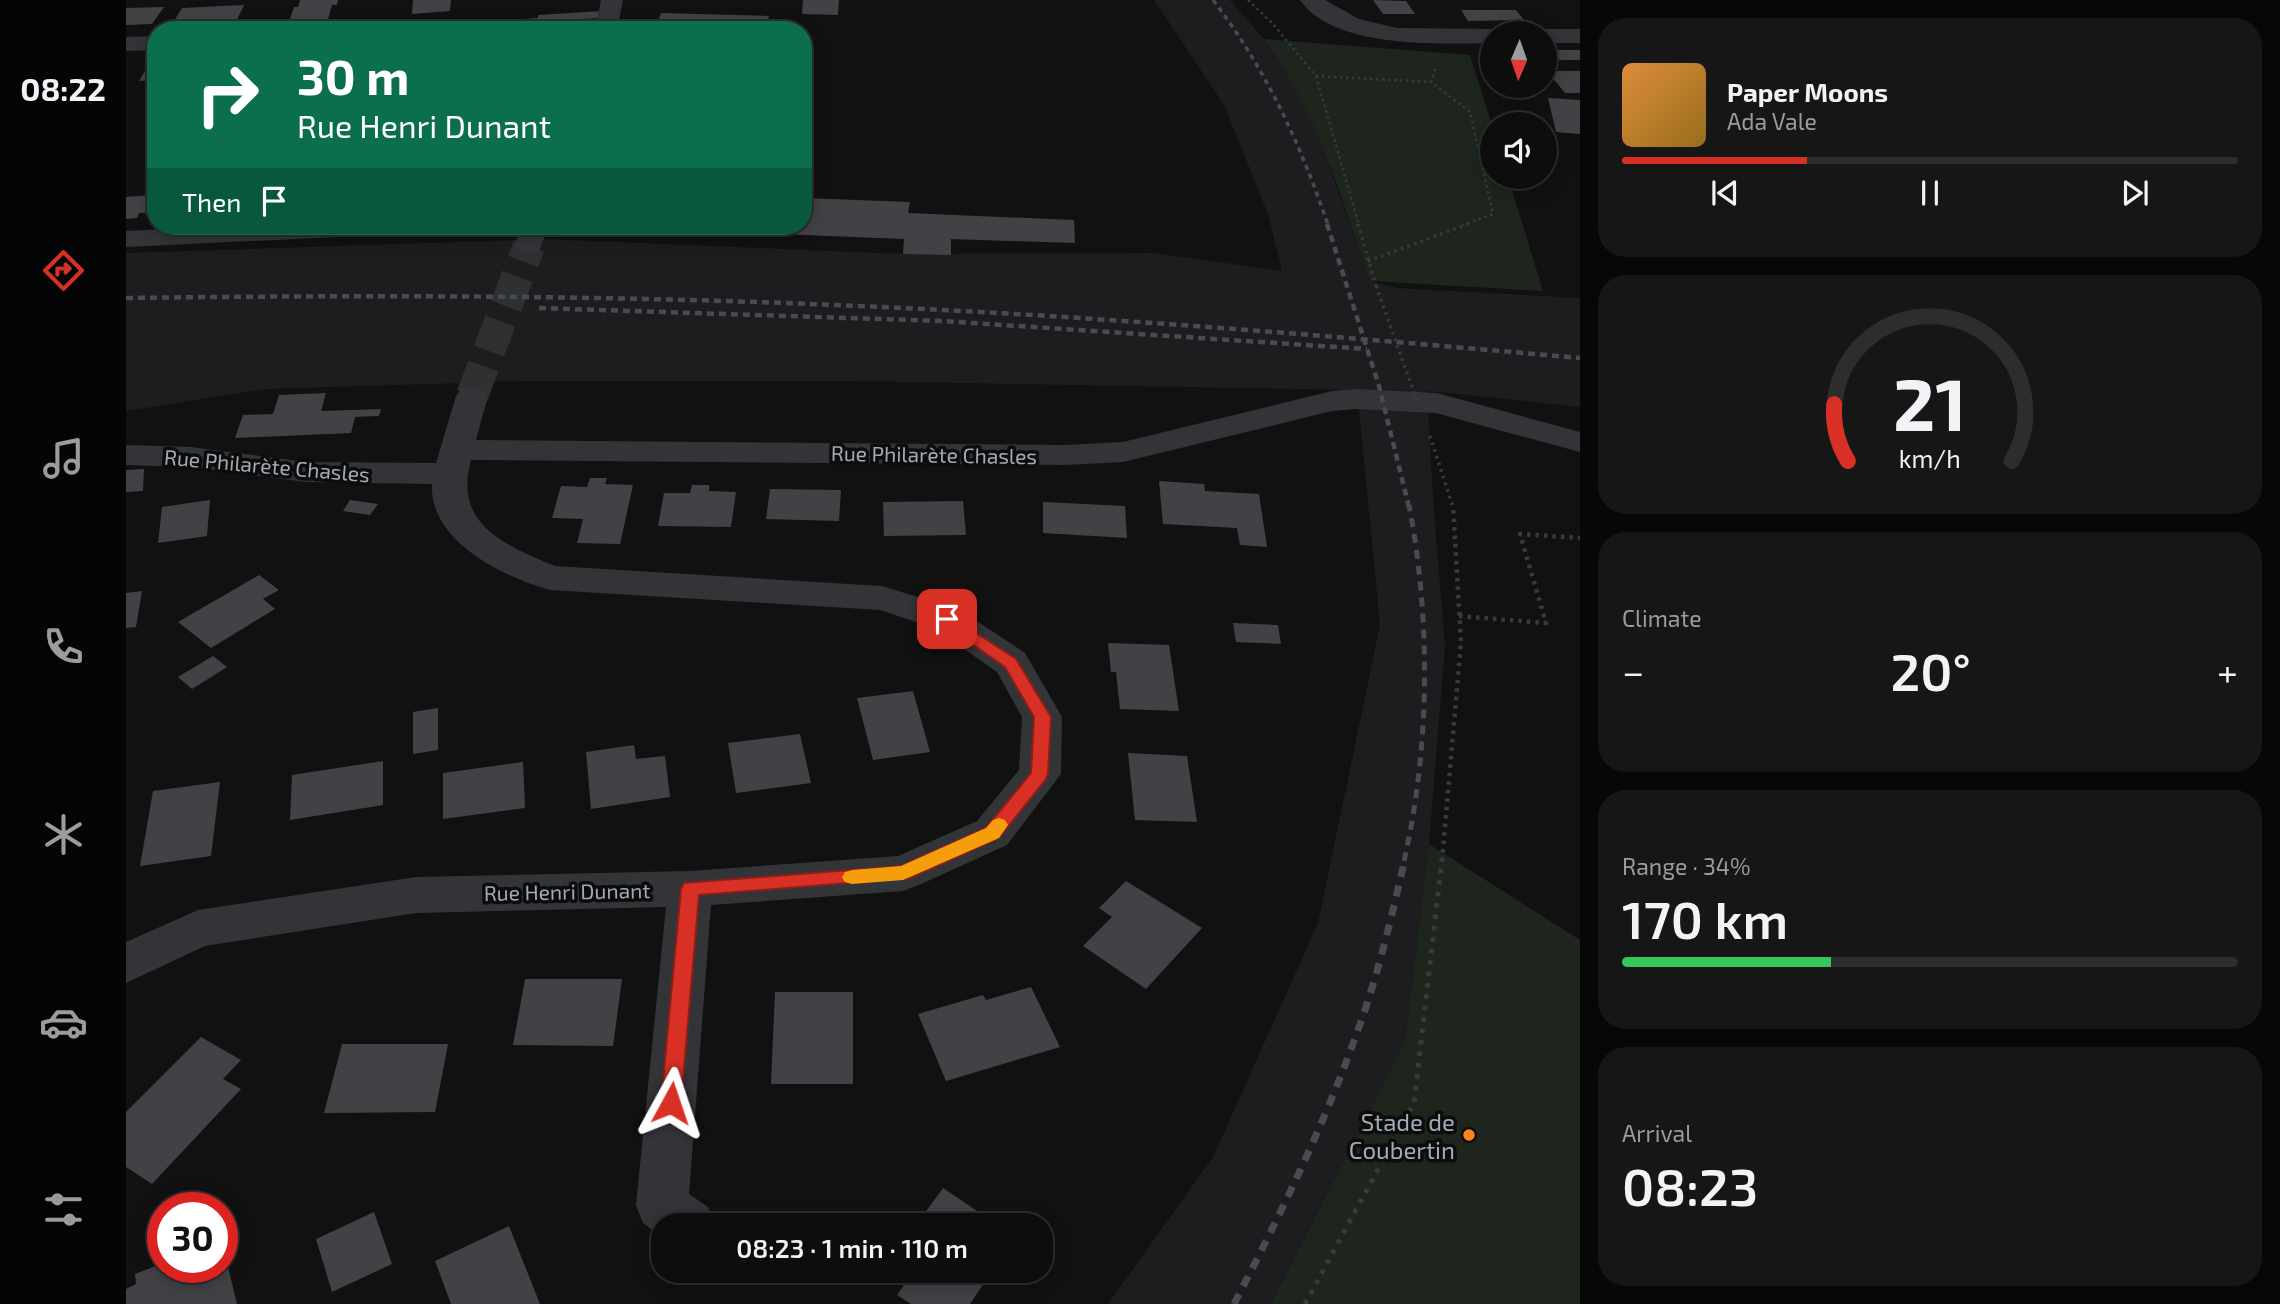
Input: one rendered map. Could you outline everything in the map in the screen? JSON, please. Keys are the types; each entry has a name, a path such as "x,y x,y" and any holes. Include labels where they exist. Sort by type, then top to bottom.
{"street":[{"path":"608,21 612,0"},
{"path":"1311,0 1329,15 1360,27 1408,36 1480,36"},
{"path":"1558,36 1580,36"},
{"path":"126,44 147,43"},
{"path":"126,239 210,235"},
{"path":"453,462 472,396"},
{"name":"Rue Philarète Chasles","path":"126,455 191,457 306,471 453,462 1065,455 1123,452 1332,401 1464,409 1580,442"},
{"name":"Rue Henri Dunant","path":"126,964 198,929 416,895 690,889 903,873 992,833 1040,774 1042,717 1011,663 947,619 882,598 550,578 494,554 454,515 449,495 453,462"},
{"path":"672,1213 662,1205 690,889"}],"path":[{"path":"1248,0 1272,23 1316,76 1368,261 1413,406 1453,500 1460,616 1461,642 1438,901 1414,1103 1305,1304"},
{"path":"1408,36 1435,70 1431,82"},
{"path":"1316,76 1431,82 1470,111 1493,214 1368,261"},
{"path":"1460,616 1546,623 1520,534 1580,538"}],"shaded area":[{"path":"1154,0 1230,0 1264,39 1294,83 1319,137 1370,281 1397,288 1580,298 1580,407 1427,391 1445,645 1429,844 1405,1041 1271,1304 1108,1304 1213,1157 1318,923 1380,625 1357,390 840,381 529,381 266,389 126,411 126,253 546,239 903,254 1153,253 1282,271 1268,214 1224,105"},
{"path":"1264,39 1470,55 1480,87 1480,98 1484,98 1488,112 1480,112 1480,189 1512,189 1543,291 1370,281 1326,156 1283,67"},
{"name":"Stade de Coubertin","path":"1429,844 1580,940 1580,1304 1271,1304 1405,1041"}],"building":[{"path":"300,0 338,0 337,5 332,5 328,19 289,21 294,7 298,7"},
{"path":"413,0 451,0 450,11 412,14"},
{"path":"803,0 839,0 838,15 802,14"},
{"path":"1373,0 1406,1 1415,14 1383,14"},
{"path":"244,5 236,21 174,21 182,8"},
{"path":"164,7 154,21 147,21 147,24 126,25 126,8"},
{"path":"1461,10 1516,10 1524,20 1468,21"},
{"path":"602,11 601,18 525,21 538,18 538,15"},
{"path":"661,13 769,16 768,21 658,21"},
{"path":"1558,50 1580,50 1580,60 1558,60"},
{"path":"147,67 147,81 139,81"},
{"path":"1558,71 1580,71 1580,93 1565,93 1558,84"},
{"path":"1548,98 1580,100 1580,134 1557,132 1557,112 1551,112"},
{"path":"147,195 145,213 139,213 137,218 126,219 126,197"},
{"path":"812,198 910,202 908,213 1074,220 1075,243 951,239 951,255 903,254 904,239 803,235 812,235"},
{"path":"326,393 321,411 381,409 379,416 355,417 351,433 235,438 243,415 273,414 279,395"},
{"path":"144,469 143,491 126,492 126,470"},
{"path":"590,478 607,478 605,484 633,485 620,544 577,543 583,519 552,518 561,486 587,487"},
{"path":"1159,481 1204,484 1205,491 1259,494 1267,547 1240,545 1237,528 1163,524"},
{"path":"692,485 709,485 709,491 736,492 731,527 658,526 664,493 690,493"},
{"path":"770,489 841,490 839,521 766,519"},
{"path":"210,500 207,536 158,543 162,507"},
{"path":"350,500 378,504 370,515 343,511"},
{"path":"963,501 966,535 884,536 883,502"},
{"path":"1043,502 1125,506 1127,538 1043,533"},
{"path":"259,575 279,590 263,599 275,609 211,648 178,622"},
{"path":"142,591 136,627 126,628 126,593"},
{"path":"1233,623 1278,625 1281,644 1236,642"},
{"path":"1108,643 1169,645 1179,711 1120,709 1116,672 1111,672"},
{"path":"213,656 227,667 192,689 178,677"},
{"path":"913,691 930,752 873,760 857,698"},
{"path":"438,708 438,750 413,754 413,712"},
{"path":"800,734 811,783 736,793 728,743"},
{"path":"634,745 636,759 665,756 670,797 591,809 586,752"},
{"path":"1128,753 1187,756 1197,822 1135,820"},
{"path":"383,761 383,805 290,820 292,775"},
{"path":"523,762 525,808 443,819 443,773"},
{"path":"220,782 211,856 140,866 153,791"},
{"path":"1126,881 1202,928 1146,989 1083,946 1112,917 1099,908"},
{"path":"525,979 622,979 613,1046 513,1045"},
{"path":"1031,987 1060,1047 946,1081 918,1014 983,995 986,1000"},
{"path":"775,992 853,992 853,1084 771,1084"},
{"path":"201,1037 241,1060 223,1079 241,1089 152,1184 126,1167 126,1112"},
{"path":"342,1044 448,1044 435,1112 324,1113"},
{"path":"943,1188 980,1213 925,1213"},
{"path":"374,1212 392,1264 332,1292 316,1239"},
{"path":"509,1226 540,1304 451,1304 435,1261"},
{"path":"147,1269 147,1283 232,1283 237,1304 126,1304 126,1289 136,1284 135,1274"},
{"path":"901,1283 984,1283 970,1304 911,1304 897,1295 904,1285"}],"tunnel":[{"path":"472,396 529,246"}],"railway":[{"path":"1213,0 1249,53 1280,108 1306,165 1328,225"},
{"path":"1327,224 1364,339"},
{"path":"126,298 304,296 658,299 929,309 1364,339"},
{"path":"539,308 942,321 1367,349"},
{"path":"1364,339 1580,358"},
{"path":"1364,339 1379,386 1409,507"},
{"path":"1404,861 1419,773 1424,683 1421,593 1409,505"},
{"path":"1234,1304 1299,1173 1342,1072 1377,972 1405,859"}],"slow traffic":[{"path":"852,877 903,873 992,833 999,825"}],"place":[{"name":"Stade de Coubertin","path":"1469,1135"}],"route":[{"path":"671,1103 690,889 903,873 992,833 1040,774 1042,717 1011,663 947,619"}]}
